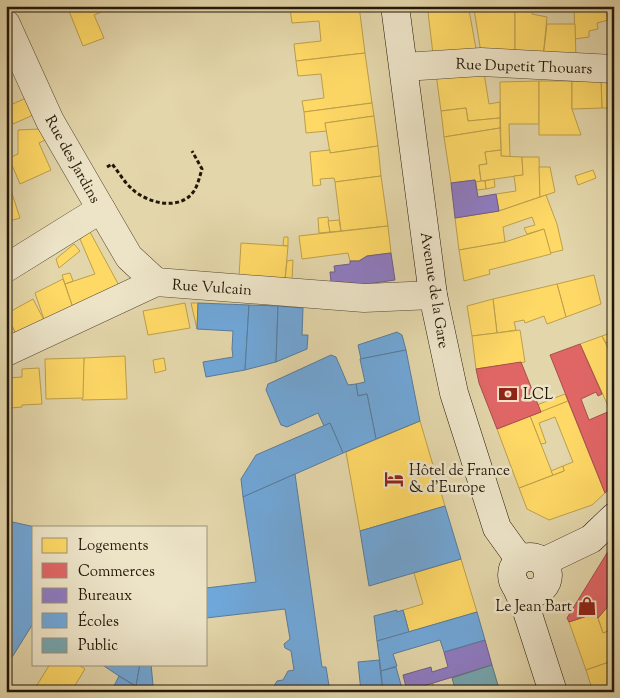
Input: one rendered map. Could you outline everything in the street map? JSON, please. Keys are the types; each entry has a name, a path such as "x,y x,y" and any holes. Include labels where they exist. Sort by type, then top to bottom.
{"street":[{"name":"Avenue de la Gare","path":"395,6 433,295 454,393 497,528 530,573 572,692"},
{"name":"Rue des Jardins","path":"6,24 50,121 101,209 129,257 156,282"},
{"name":"Rue Dupetit Thouars","path":"404,67 481,62 614,69"},
{"path":"6,268 101,209"},
{"name":"Rue Vulcain","path":"6,352 156,282 364,298 433,295"},
{"path":"530,573 591,539 614,517"},
{"name":"Avenue de la Gare","path":"530,573 526,608 554,692"}],"path":[{"path":"85,181 112,164 131,188 145,198 163,203 183,201 194,191 202,169 192,151"}],"building: Logements":[{"path":"67,6 102,6 104,11 94,15 104,38 83,46"},
{"path":"307,6 359,6 365,53 296,61 294,44 321,41 319,21 292,23 290,9"},
{"path":"427,6 469,6 469,10 428,12"},
{"path":"515,6 515,56 481,53 474,9"},
{"path":"515,6 533,6 532,14 547,17 543,58 515,56"},
{"path":"574,6 605,6 608,20 597,23 598,29 589,31 589,37 575,39"},
{"path":"614,8 614,42 606,11"},
{"path":"469,10 477,54 433,54 428,12"},
{"path":"547,24 575,24 576,59 543,58"},
{"path":"365,53 372,103 304,112 302,101 324,98 321,74 298,76 296,61"},
{"path":"484,73 489,104 500,102 500,118 468,121 466,108 441,111 436,74"},
{"path":"614,80 614,108 602,108 601,81"},
{"path":"539,81 539,124 509,124 510,157 501,156 500,82"},
{"path":"539,81 572,81 572,109 581,135 539,135"},
{"path":"572,81 601,81 602,108 572,109"},
{"path":"26,98 33,115 13,124 6,107"},
{"path":"372,103 374,116 325,123 327,131 306,133 304,112"},
{"path":"466,108 468,121 500,118 500,128 444,137 441,111"},
{"path":"374,116 378,146 330,153 325,123"},
{"path":"500,128 501,150 485,152 487,164 479,165 481,181 451,183 444,137"},
{"path":"39,129 45,140 39,143 51,170 20,184 9,158 18,154 18,130"},
{"path":"378,146 381,176 335,182 334,178 320,179 321,185 313,186 310,152 330,150 330,153"},
{"path":"501,150 501,156 522,157 523,175 481,181 479,165 487,164 485,152"},
{"path":"522,157 539,157 540,197 499,211 496,194 516,191 514,176 523,175"},
{"path":"539,167 550,167 555,192 540,197"},
{"path":"593,170 596,178 578,185 575,176"},
{"path":"6,175 20,218 6,222"},
{"path":"381,176 388,226 341,231 335,182"},
{"path":"494,179 495,187 486,189 485,181"},
{"path":"485,181 486,189 477,190 476,182"},
{"path":"546,195 557,224 563,250 550,253 544,229 527,234 524,228 535,225 532,217 503,227 505,242 459,250 455,218 499,211"},
{"path":"328,217 330,232 319,233 318,218"},
{"path":"339,220 341,231 330,232 328,221"},
{"path":"388,226 391,253 367,256 359,261 350,261 348,253 302,259 299,236"},
{"path":"544,229 551,254 489,270 490,274 464,281 459,250 505,242"},
{"path":"90,232 122,291 73,308 65,284 95,274 80,239"},
{"path":"284,237 288,237 288,246 283,245"},
{"path":"241,243 288,246 285,280 239,277"},
{"path":"74,244 80,251 59,268 56,259"},
{"path":"293,260 292,280 285,280 287,261"},
{"path":"70,273 73,281 65,284 62,275"},
{"path":"594,275 601,304 566,317 557,284"},
{"path":"63,279 73,308 45,322 35,293"},
{"path":"557,284 566,317 547,324 544,316 525,323 524,320 514,322 516,330 497,333 493,299"},
{"path":"33,299 45,322 17,336 6,314"},
{"path":"493,299 497,333 472,336 467,306"},
{"path":"185,303 190,328 148,335 143,311"},
{"path":"191,303 198,303 197,329"},
{"path":"6,314 17,336 6,341"},
{"path":"520,330 525,362 476,369 472,336"},
{"path":"614,332 614,340 606,343 602,336"},
{"path":"602,336 614,360 614,419 580,344"},
{"path":"125,356 127,399 82,400 84,358"},
{"path":"84,358 83,398 46,399 45,359"},
{"path":"164,358 166,370 155,373 153,360"},
{"path":"39,368 42,404 10,408 8,378 22,377 22,369"},
{"path":"6,379 8,379 10,403 6,404"},
{"path":"565,394 568,401 541,412 537,405"},
{"path":"568,401 605,493 592,505 549,520 527,509 519,488 564,471 563,466 573,462 555,417 539,423 546,443 541,444 530,416"},
{"path":"530,416 553,475 519,488 497,429"},
{"name":"Hôtel de France & d'Europe","path":"420,421 445,506 360,531 346,452"},
{"path":"563,466 564,471 553,475 551,471"},
{"path":"614,546 614,557 607,553"},
{"path":"461,559 477,612 409,632 403,610 423,604 414,573"},
{"path":"609,605 614,609 614,629 603,633 598,618"},
{"path":"596,613 603,633 614,629 614,655 610,656 612,661 586,670 569,622"},
{"path":"612,661 614,688 593,692 586,670"},
{"path":"49,666 80,666 85,669 71,692 36,692 34,690"},
{"path":"433,683 432,692 404,692 407,691"}],"building: Commerces":[{"path":"580,344 602,394 598,396 596,392 581,399 589,420 610,411 614,419 614,485 605,493 550,355"},
{"name":"LCL","path":"521,362 541,412 497,429 479,383 476,369"},
{"path":"607,553 614,557 614,609 609,605 598,618 596,613 569,622 567,618"}],"building: Bureaux":[{"path":"475,180 478,197 496,194 499,211 455,218 451,183"},
{"path":"391,253 395,280 360,285 331,282 330,272 335,272 334,266 350,264 350,261 359,261 367,256"},
{"path":"485,640 492,665 407,691 403,675 431,667 432,672 448,667 444,652"}],"building: Écoles":[{"path":"198,303 249,305 245,370 206,377 203,362 233,357 233,331 197,329"},
{"path":"249,305 278,306 276,362 245,370"},
{"path":"278,306 303,308 302,335 308,335 307,349 276,362"},
{"path":"397,332 402,335 406,350 361,359 358,345"},
{"path":"406,350 420,421 376,439 367,394 358,396 356,384 365,382 360,359"},
{"path":"331,355 336,357 348,385 356,384 358,396 367,394 376,439 343,453 330,423 324,426 318,413 287,427 281,425 266,390 268,384"},
{"path":"330,423 343,453 243,497 241,479 256,455"},
{"path":"295,474 322,667 326,667 330,692 287,692 279,690 274,686 277,681 283,680 288,671 294,670 291,651 285,648 284,644 290,639 285,609 208,618 208,588 256,582 243,497"},
{"path":"445,506 461,559 369,586 360,531"},
{"path":"8,521 32,526 32,625 6,667 6,525"},
{"path":"397,610 397,612 403,610 409,632 377,641 374,616"},
{"path":"477,612 485,640 444,652 440,640 393,654 397,666 381,671 377,641"},
{"path":"379,660 383,692 361,692 358,662"},
{"path":"104,666 140,666 136,686"},
{"path":"140,666 151,666 153,685 143,691 136,686"},
{"path":"396,667 403,692 383,692 381,671"},
{"path":"119,676 143,691 111,692"}],"building: Public":[{"path":"492,665 500,692 456,692 452,678"}],"place":[{"name":"LCL","path":"508,394"},
{"name":"Hôtel de France & d'Europe","path":"394,479"},
{"name":"Le Jean Bart","path":"587,606"}]}
